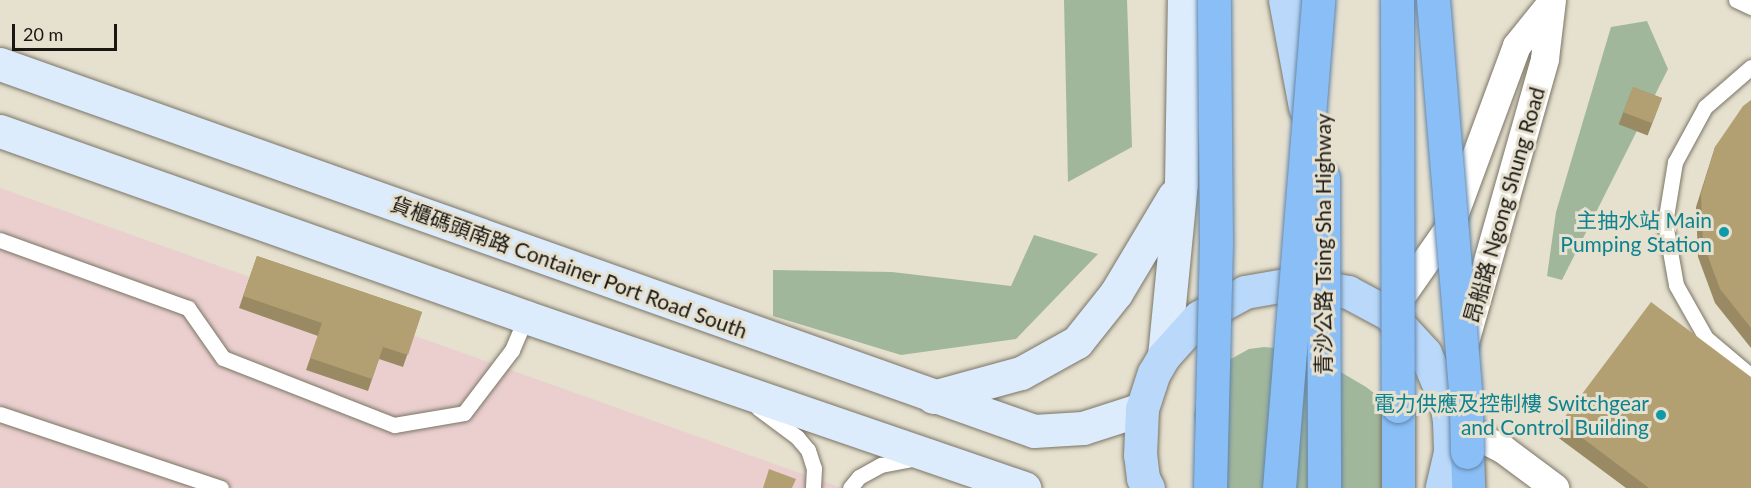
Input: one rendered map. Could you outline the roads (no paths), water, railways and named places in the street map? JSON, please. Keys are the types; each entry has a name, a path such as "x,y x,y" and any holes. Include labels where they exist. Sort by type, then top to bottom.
{"highway":[{"path":"1210,488 1216,243 1214,0"},
{"path":"1279,488 1320,0"},
{"name":"青沙公路 Tsing Sha Highway","path":"1320,0 1324,488"},
{"path":"1397,0 1398,488"},
{"path":"1433,0 1466,404 1468,488"}],"main road":[{"path":"1284,0 1332,237 1348,292"},
{"path":"1148,488 1143,478 1140,455 1142,409 1154,373 1164,356 1199,317 1245,292 1296,283 1348,292 1389,314 1425,353 1448,411 1450,452 1442,488"}],"street":[{"path":"1164,356 1181,184 1185,0"},
{"name":"昂船路 Ngong Shung Road","path":"1389,314 1450,227 1517,46 1551,2"},
{"name":"昂船路 Ngong Shung Road","path":"1448,411 1545,59 1551,2"},
{"name":"貨櫃碼頭南路 Container Port Road South","path":"0,64 1034,431 1083,428 1142,409"},
{"path":"0,131 526,317 1024,488"},
{"path":"933,397 1021,374 1077,342 1116,293 1181,184"},
{"path":"1448,411 1555,488"}],"lane":[{"path":"1736,0 1751,7"},
{"path":"1751,67 1705,107 1675,162 1665,223 1676,285 1706,338 1751,376"},
{"path":"0,240 188,308 223,358 394,425 464,413 512,350 526,317"},
{"path":"731,388 797,437 808,450 814,468 813,488"},
{"path":"0,414 221,488"},
{"path":"850,488 859,477 881,465 929,455"}],"place":[{"name":"主抽水站 Main Pumping Station","path":"1724,232"},
{"name":"電力供應及控制樓 Switchgear and Control Building","path":"1661,415"}]}
